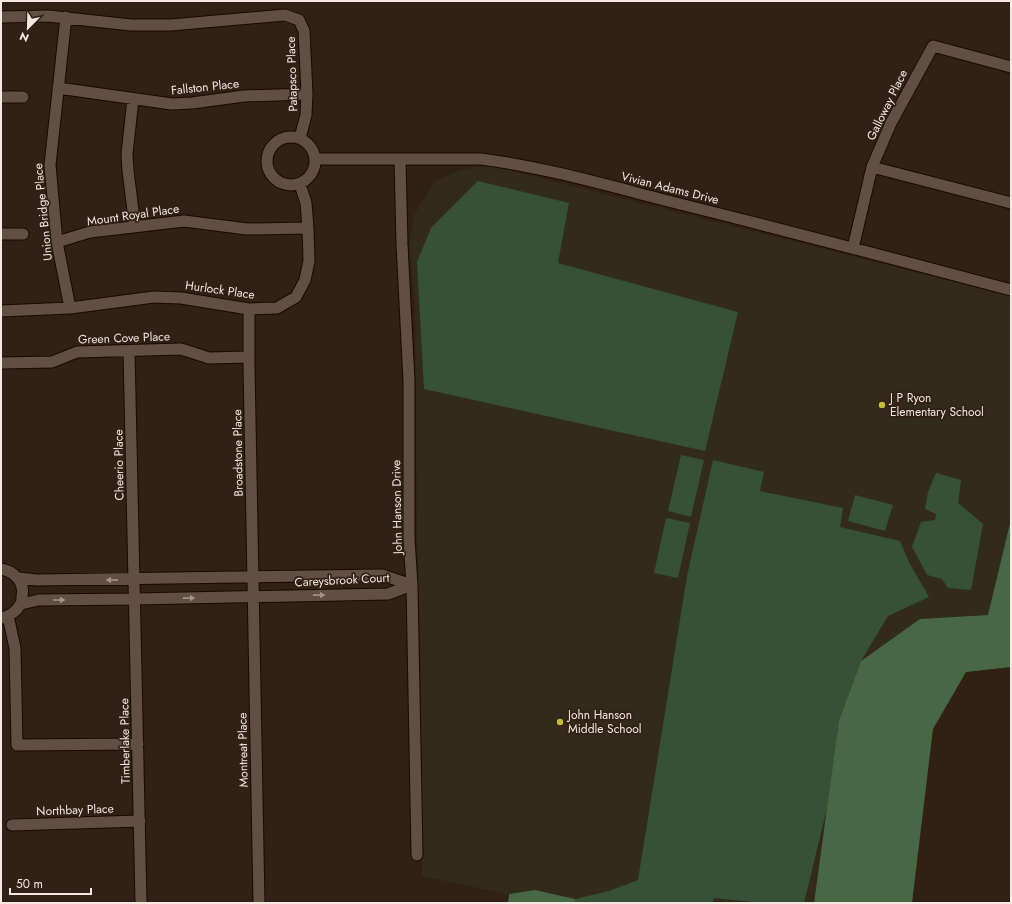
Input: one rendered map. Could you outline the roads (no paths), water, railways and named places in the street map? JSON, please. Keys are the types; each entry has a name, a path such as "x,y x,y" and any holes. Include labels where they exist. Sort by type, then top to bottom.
{"street":[{"name":"Patapsco Place","path":"1,17 66,17 131,25 171,25 284,15 299,20 304,31 308,94 306,115 300,138"},
{"name":"Union Bridge Place","path":"66,17 50,165 57,242 70,308"},
{"name":"Galloway Place","path":"853,248 872,168 891,122 932,46 1011,67"},
{"name":"Fallston Place","path":"58,88 172,104 192,103 244,96 308,94"},
{"path":"1,97 23,97"},
{"path":"133,99 128,165 135,226"},
{"path":"288,137 300,138 306,142 311,146 316,159 316,167 312,174 307,180 300,184 289,186 278,182 268,170 267,162 271,148 276,142 288,137"},
{"name":"Vivian Adams Drive","path":"316,159 481,159 500,161 563,173 1011,290"},
{"name":"John Hanson Drive","path":"400,159 402,244 409,381 409,539 412,585 417,855"},
{"path":"872,168 1011,203"},
{"name":"Hurlock Place","path":"1,312 70,308 154,297 181,298 249,309 277,308 296,297 306,280 309,261 308,228 306,203 300,184"},
{"name":"Mount Royal Place","path":"57,242 90,232 184,221 247,229 308,228"},
{"path":"1,234 23,234"},
{"name":"Broadstone Place","path":"249,309 253,597"},
{"name":"Green Cove Place","path":"1,363 52,362 77,352 181,349 209,358 249,357"},
{"name":"Cheerio Place","path":"129,351 134,579"},
{"path":"1,569 11,572 18,578 23,592 21,604 15,611 5,617 16,648 17,745 138,744"},
{"name":"Careysbrook Court","path":"18,578 37,580 382,575 412,585"},
{"name":"Timberlake Place","path":"134,579 141,903"},
{"name":"Careysbrook Court","path":"21,604 39,600 388,594 412,585"},
{"name":"Montreat Place","path":"253,597 260,903"},
{"name":"Northbay Place","path":"12,825 140,822"}],"place":[{"name":"J P Ryon Elementary School","path":"882,405"},
{"name":"John Hanson Middle School","path":"560,722"}]}
